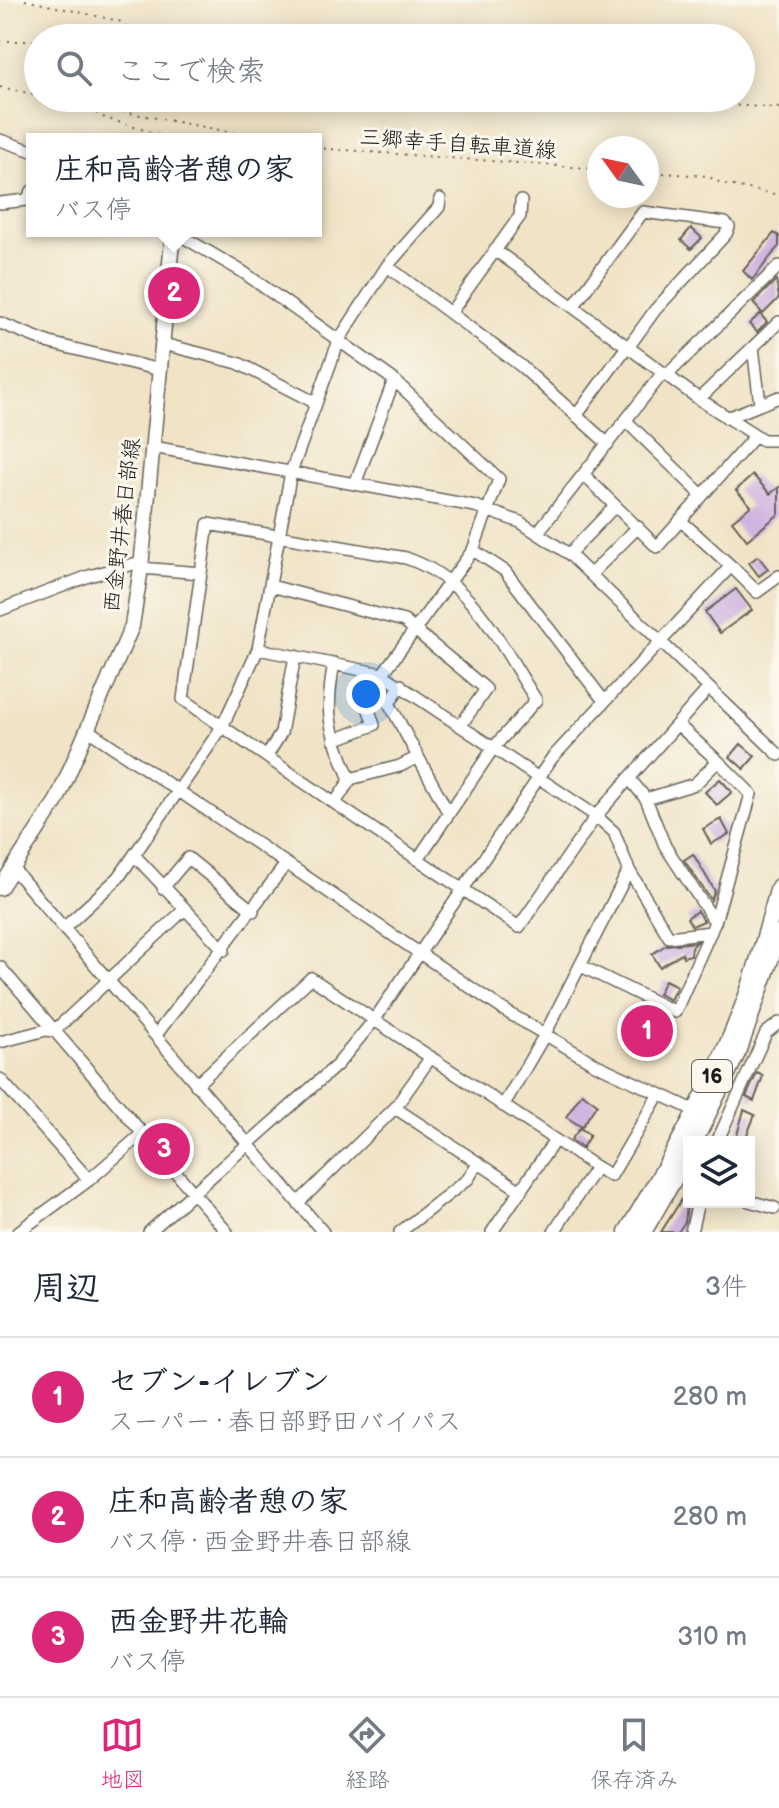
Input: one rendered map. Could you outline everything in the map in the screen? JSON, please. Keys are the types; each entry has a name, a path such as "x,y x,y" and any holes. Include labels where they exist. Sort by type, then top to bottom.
{"highway":[{"name":"16","path":"627,1232 696,1111 748,993 779,887"},
{"name":"16","path":"697,1136 739,1049 779,934"},
{"path":"643,1232 683,1163"}],"main road":[{"name":"西金野井春日部線","path":"0,888 15,871 57,800 132,626 141,565 172,237"}],"street":[{"path":"0,140 26,149"},
{"path":"65,927 119,877 222,727 258,649 291,472 339,340 387,266 439,207 440,199"},
{"path":"0,203 26,200"},
{"path":"451,312 520,216 521,201"},
{"path":"573,307 643,212 725,223 729,227 726,234 655,310 576,416"},
{"path":"183,237 243,272 394,380 499,479 473,550 365,698 374,725 334,740"},
{"path":"495,250 626,349 727,418 763,440 779,440"},
{"path":"387,266 521,366 608,444"},
{"path":"538,532 664,375 779,266"},
{"path":"699,399 779,322"},
{"path":"0,323 50,343 160,370"},
{"path":"163,344 238,363 316,403"},
{"path":"753,347 760,404"},
{"path":"355,484 394,380"},
{"path":"727,418 779,397"},
{"path":"626,421 702,495"},
{"path":"584,475 657,547 755,436"},
{"path":"153,447 488,510 538,532 591,574 779,755"},
{"path":"569,554 615,506"},
{"path":"680,520 757,592 779,576"},
{"path":"418,859 494,747 536,700 474,603 451,581 406,558 208,524 183,699 222,727 267,756 335,803 462,889 519,927 596,816 709,688"},
{"path":"591,574 638,527"},
{"path":"473,550 505,571 604,701"},
{"path":"0,610 89,576 141,565 201,573"},
{"path":"149,1232 337,1065 375,1019 538,777 604,701 731,566"},
{"path":"271,586 393,616 415,629 486,689 461,725"},
{"path":"258,649 382,674 401,685 596,816 614,832 629,870 669,937 713,927"},
{"path":"267,756 281,733 295,656"},
{"path":"334,663 327,702 329,730 350,779"},
{"path":"401,685 389,703 416,758 449,814"},
{"path":"581,966 675,1012 713,927 751,794 677,724"},
{"path":"88,730 544,1036 696,1111"},
{"path":"335,803 350,779 400,766 416,758"},
{"path":"646,799 695,784 718,761"},
{"path":"629,778 646,799 665,846 713,927"},
{"path":"135,856 224,950"},
{"path":"163,888 188,858 253,911"},
{"path":"156,1035 224,950 286,864"},
{"path":"503,1106 544,1036 629,870"},
{"path":"15,871 323,1232"},
{"path":"0,1042 46,1030 54,1031 184,910"},
{"path":"0,967 227,1232"},
{"path":"196,1085 311,978 611,1176 659,1094"},
{"path":"720,1136 766,1033 779,1023"},
{"path":"298,1203 395,1108 431,1057"},
{"path":"0,1079 89,1180"},
{"path":"395,1108 521,1191"},
{"path":"18,1232 89,1180 143,1133"},
{"path":"492,1232 555,1140"},
{"path":"400,1232 468,1179 477,1164"},
{"path":"554,1232 596,1167"},
{"path":"755,1203 775,1208"},
{"path":"691,1232 697,1208"}],"path":[{"path":"25,0 123,24"},
{"path":"0,41 24,41"},
{"path":"0,87 24,92"},
{"path":"755,107 779,108"},
{"path":"95,112 154,133"},
{"path":"123,112 234,133"},
{"name":"三郷幸手自転車道線","path":"322,148 587,168"},
{"path":"659,173 707,176 723,184 779,195"}],"building":[{"path":"691,228 702,238 691,249 681,240"},
{"path":"774,233 779,236 779,246 752,280 743,271"},
{"path":"776,280 779,298 763,314 753,303"},
{"path":"760,314 767,322 757,332 749,324"},
{"path":"753,475 770,494 779,487 779,514 747,540 732,521 751,506 736,490"},
{"path":"758,556 768,569 759,576 749,563"},
{"path":"736,589 752,610 720,633 705,612"},
{"path":"741,744 755,756 744,769 730,757"},
{"path":"720,779 732,792 717,805 705,792"},
{"path":"721,819 729,834 711,844 703,829"},
{"path":"693,854 715,891 711,900 684,860"},
{"path":"697,911 704,921 692,926 687,918"},
{"path":"697,942 692,947 691,955 683,957 682,953 660,967 652,954 666,945"},
{"path":"665,980 677,986 670,1000 658,994"},
{"path":"653,1010 666,1017 651,1049 637,1042"},
{"path":"757,1073 763,1076 754,1101 746,1097"},
{"path":"582,1093 597,1104 582,1127 566,1117"},
{"path":"744,1110 755,1115 746,1136 737,1136"},
{"path":"580,1128 590,1135 582,1148 571,1140"},
{"path":"683,1197 683,1208 687,1208 685,1222 678,1232 661,1232"}],"place":[{"name":"庄和高齢者憩の家","path":"174,293"},
{"name":"セブン-イレブン","path":"647,1031"},
{"name":"西金野井花輪","path":"164,1149"}]}
